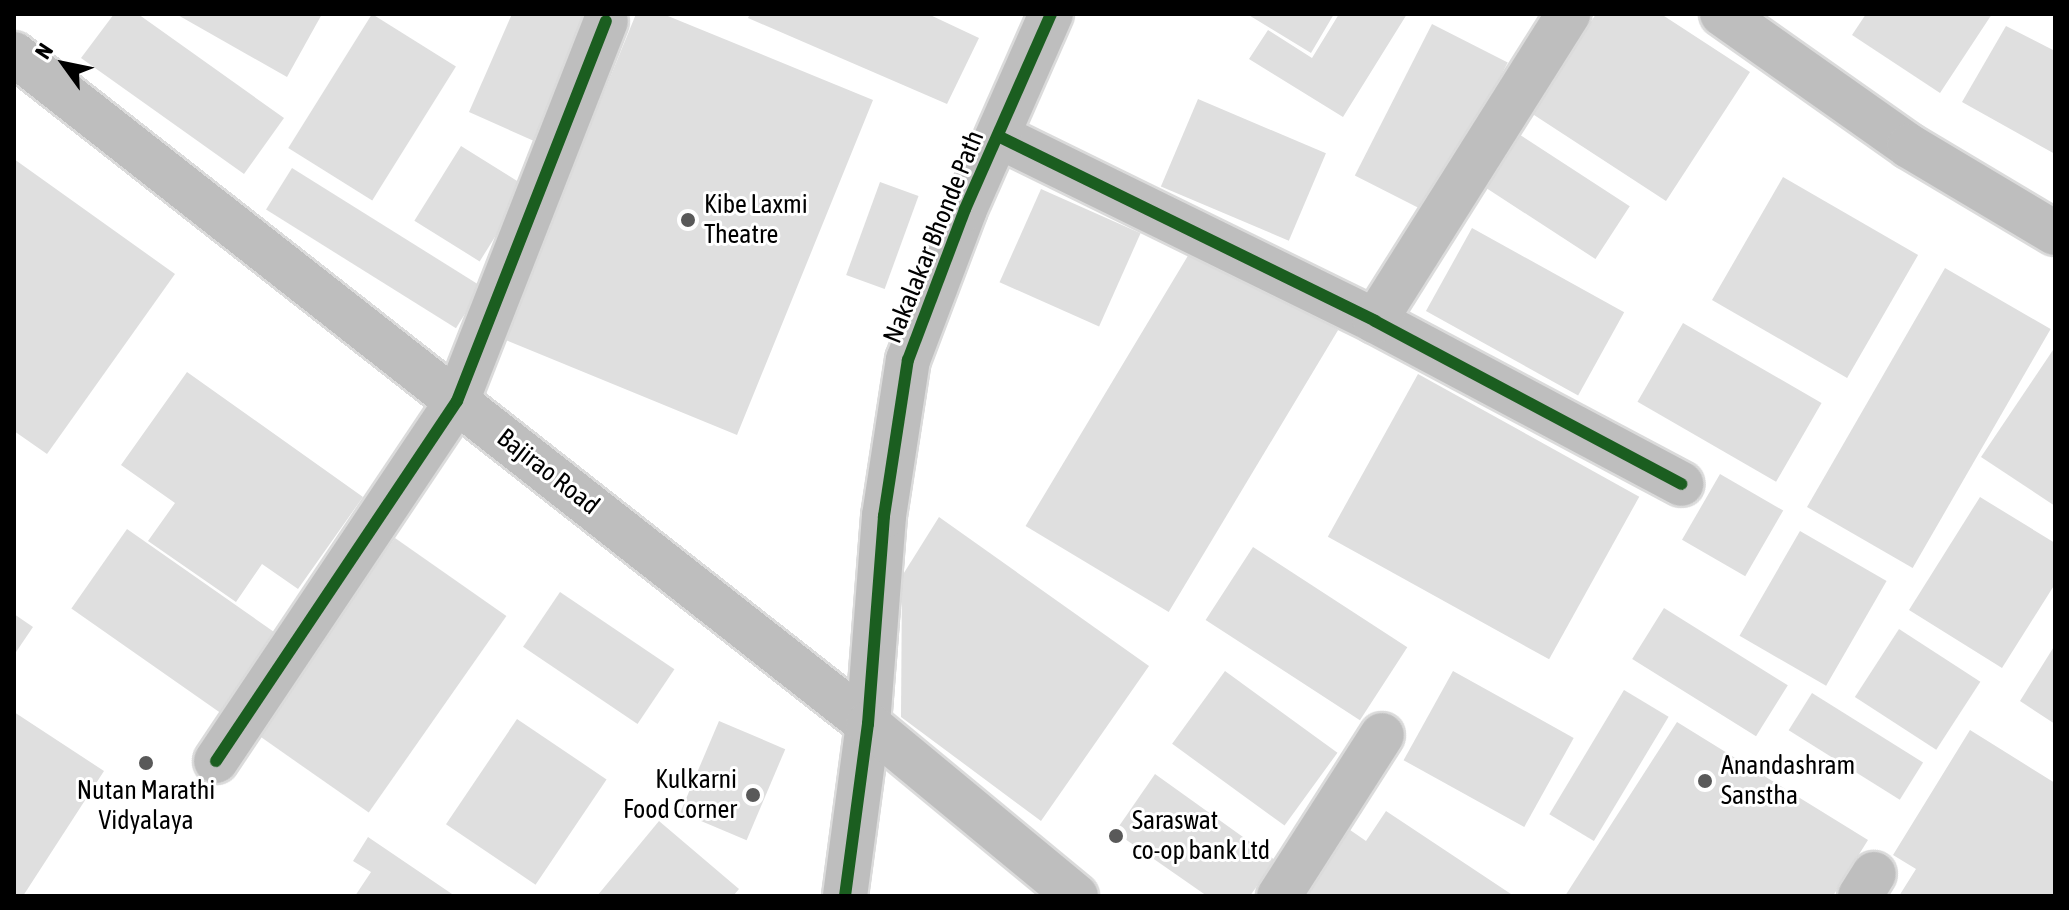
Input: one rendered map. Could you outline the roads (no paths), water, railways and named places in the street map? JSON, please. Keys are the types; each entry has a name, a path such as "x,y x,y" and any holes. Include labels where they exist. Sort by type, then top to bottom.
{"main road":[{"name":"Nakalakar Bhonde Path","path":"845,896 868,724 884,516 908,360 1051,14"},
{"path":"1375,321 1568,14"},
{"path":"1722,14 1909,146 2055,233"},
{"path":"216,761 457,401 606,21"},
{"name":"Bajirao Road","path":"14,54 868,724 1076,896"},
{"path":"998,136 1375,321 1681,484"},
{"path":"1279,896 1382,735"}],"place":[{"name":"Kibe Laxmi Theatre","path":"688,220"},
{"name":"Nutan Marathi Vidyalaya","path":"146,763"},
{"name":"Anandashram Sanstha","path":"1705,781"},
{"name":"Kulkarni Food Corner","path":"753,795"},
{"name":"Saraswat co-op bank Ltd","path":"1116,836"}]}
